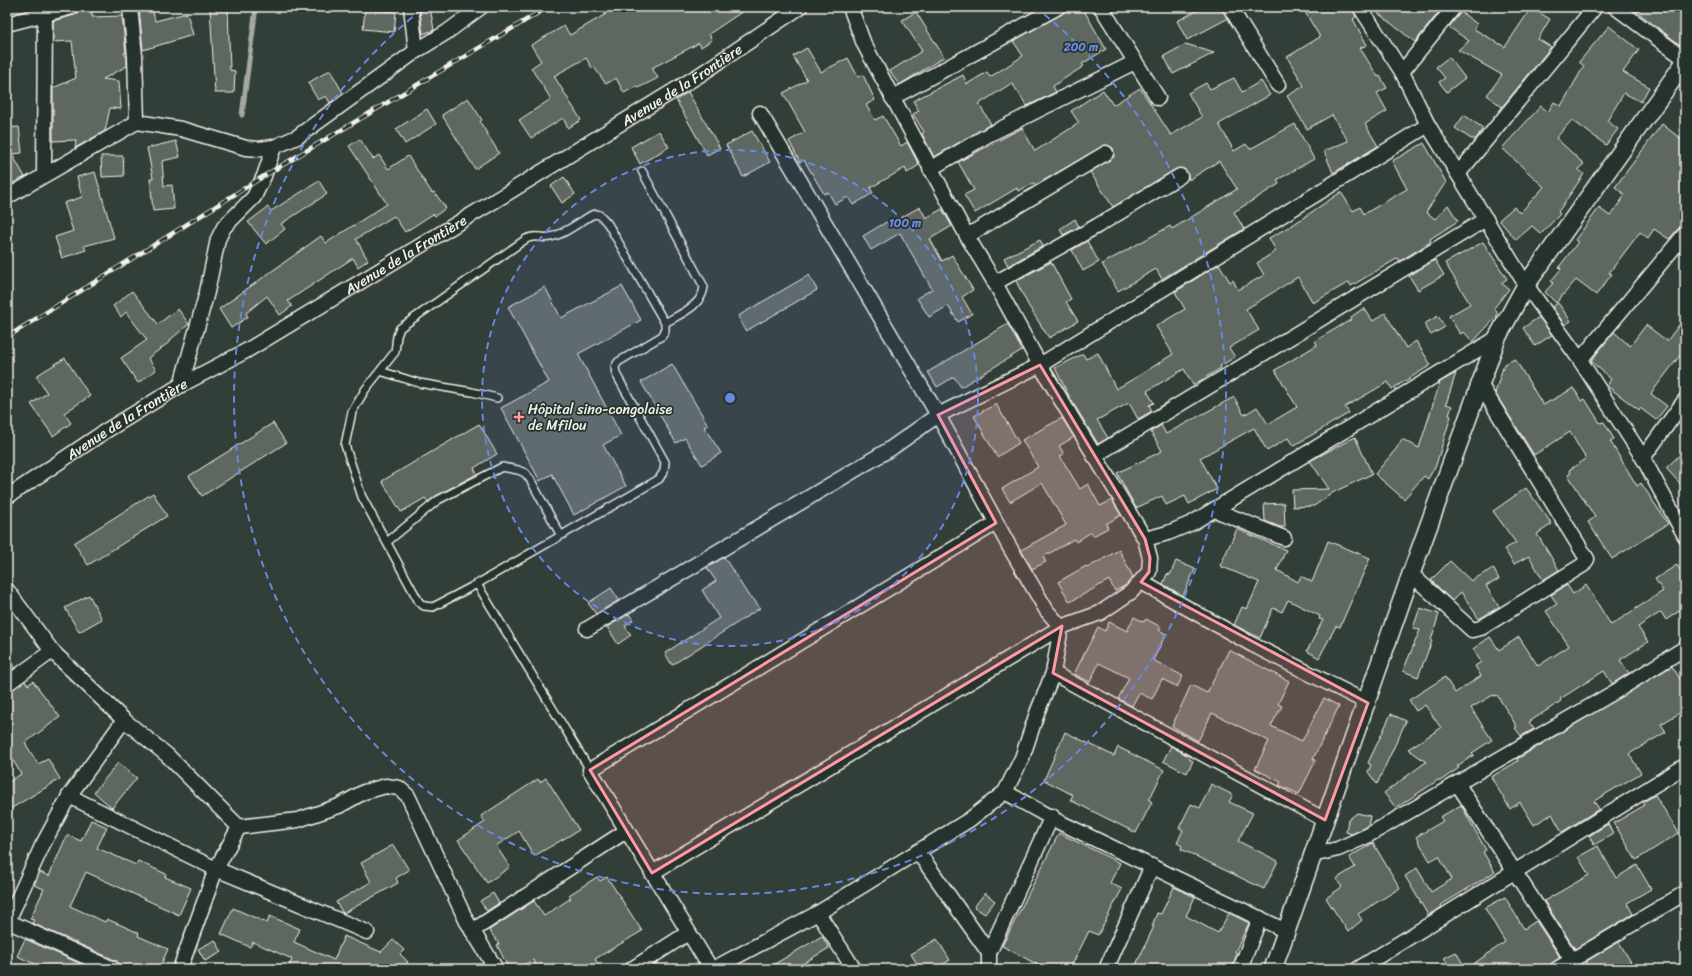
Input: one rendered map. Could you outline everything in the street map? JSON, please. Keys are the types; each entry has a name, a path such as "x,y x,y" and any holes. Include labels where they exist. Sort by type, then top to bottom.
{"street":[{"path":"7,24 45,10 72,7"},
{"path":"130,7 135,56 137,122"},
{"path":"411,7 416,51"},
{"path":"7,197 44,174 137,122 181,129 246,148 259,149 274,147 297,137 416,51 447,32 481,7"},
{"name":"Avenue de la Frontière","path":"7,497 104,432 181,386 246,351 501,198 701,74 800,7"},
{"path":"652,874 1061,627 1100,613 1131,592 1149,572 1150,558 1145,539 1040,366 995,283 967,236 864,44 850,7"},
{"path":"892,98 1058,7"},
{"path":"1101,7 1158,98"},
{"path":"1230,7 1278,85"},
{"path":"1360,7 1402,72 1428,125 1526,285 1580,360 1643,458 1685,536"},
{"path":"1402,72 1454,7"},
{"path":"1458,174 1595,7"},
{"path":"1273,969 1312,855 1368,703 1411,574 1497,338 1526,285 1685,60 1615,7"},
{"path":"44,174 45,10"},
{"path":"930,168 988,135 1135,62"},
{"path":"760,113 938,415 996,523 1047,611 1061,627"},
{"path":"587,629 845,476 890,448 938,415 1040,366 1428,125"},
{"path":"181,386 207,292 218,239 224,227 254,197 264,176 274,147"},
{"path":"967,236 1106,152"},
{"path":"995,283 1097,226 1180,176"},
{"path":"1094,456 1486,219"},
{"path":"1580,360 1685,234"},
{"path":"1145,539 1180,528 1215,510 1497,338"},
{"path":"1411,574 1472,630 1481,628 1488,624 1583,565 1587,559 1480,384"},
{"path":"1643,458 1685,400"},
{"path":"1215,510 1284,538"},
{"path":"996,523 590,770 688,933 712,969 818,913 969,820 1005,792 1022,758 1053,673 1061,627"},
{"path":"1141,582 1253,645 1368,703"},
{"path":"7,590 52,651 124,720 167,755 239,827"},
{"path":"1312,855 1338,849 1367,836 1618,690 1685,648"},
{"path":"7,684 52,651"},
{"path":"1053,673 1325,820"},
{"path":"113,969 7,922 42,846 69,796 124,720"},
{"path":"1358,969 1685,766"},
{"path":"1457,783 1516,871 1572,960"},
{"path":"239,827 298,820 339,806 364,792 386,786 399,788 408,796 472,931 496,969"},
{"path":"1005,792 1286,931"},
{"path":"69,796 216,869 368,932"},
{"path":"989,969 989,953 1052,816"},
{"path":"180,969 216,869 239,827"},
{"path":"472,931 626,831"},
{"path":"918,852 989,953"},
{"path":"1106,969 1152,866"},
{"path":"1557,969 1685,893"},
{"path":"818,913 854,969"},
{"path":"1240,969 1260,918"},
{"path":"632,969 688,933"}],"lane":[{"path":"642,171 704,288 703,296 698,303 665,323"},
{"path":"592,215 602,216 665,323 665,331 662,336 618,362 615,367 616,374 623,390 665,462 664,471 659,479 560,534 477,584 432,607 424,606 419,602 362,497 345,445 352,412 365,390 380,371 395,352 400,328 526,239 533,235 549,237 557,235 592,215"},
{"path":"380,371 419,383 497,398"},
{"path":"387,542 438,500 502,467 525,473 530,479 560,534"},
{"path":"477,584 590,770"}],"highlighted area":[{"path":"1040,365 1145,539 1150,558 1149,572 1141,582 1368,703 1325,820 1053,673 1062,626 652,873 590,770 996,523 938,415"}],"building":[{"path":"92,7 92,17 122,16 126,53 124,53 127,58 127,66 103,79 119,81 121,109 110,108 105,131 75,148 76,140 53,141 53,88 76,78 72,41 53,42 53,21 75,15 80,9"},
{"path":"139,7 152,7 155,21 187,13 193,35 143,50"},
{"path":"210,7 228,7 230,70 235,71 234,93 215,93"},
{"path":"430,7 434,30 423,34 420,12"},
{"path":"602,7 749,7 709,34 712,40 701,47 699,43 652,68 658,78 624,93 616,78 606,84 594,67 592,68 586,58 554,76 581,120 568,128 563,118 531,138 519,120 551,99 531,68 541,61 531,45 564,26 570,35 606,14"},
{"path":"1066,7 1082,7 1106,49 1082,64 1084,66 1053,86 1056,92 1027,106 1012,83 979,104 991,124 934,157 922,134 924,132 913,114 919,111 913,101 963,75 967,84 987,72 990,77 1023,56 1013,41 1062,14"},
{"path":"1204,7 1222,7 1227,19 1187,40 1177,21"},
{"path":"1302,7 1352,7 1356,17 1353,19 1367,45 1360,48 1378,77 1380,76 1387,88 1377,93 1387,111 1365,124 1378,146 1333,173 1324,151 1348,141 1332,115 1307,129 1287,96 1304,86 1287,57 1320,37"},
{"path":"1370,7 1443,7 1415,42"},
{"path":"1631,7 1685,7 1685,43 1683,47"},
{"path":"1531,8 1550,19 1538,39 1551,47 1502,107 1487,95 1502,75 1458,50 1469,41 1449,27 1461,12 1477,24 1474,29 1505,47"},
{"path":"365,10 396,12 394,32 363,29"},
{"path":"916,12 944,57 899,85 890,71 922,51 902,20"},
{"path":"1609,26 1639,50 1623,72 1649,87 1641,102 1624,93 1607,121 1618,129 1606,145 1572,120 1556,138 1584,164 1578,169 1584,174 1558,212 1560,214 1541,234 1532,226 1516,240 1499,220 1514,207 1520,213 1544,187 1502,148 1541,106 1548,112 1554,102 1561,106 1584,66 1579,62"},
{"path":"1186,44 1214,53 1173,74 1164,56"},
{"path":"807,48 821,72 848,58 858,77 863,75 875,100 866,105 875,120 883,116 901,146 907,142 919,165 907,173 905,168 870,188 873,193 853,205 848,197 835,204 828,192 824,194 804,160 800,162 789,141 805,132 783,93 807,80 793,56"},
{"path":"1449,57 1465,78 1447,92 1439,82 1445,78 1436,67"},
{"path":"330,70 343,93 330,103 326,96 318,100 308,83"},
{"path":"1234,78 1242,92 1261,81 1270,95 1219,124 1234,151 1246,144 1250,149 1295,124 1314,159 1277,180 1279,184 1234,212 1244,229 1162,279 1156,269 1118,291 1102,264 1170,226 1172,229 1237,189 1219,161 1189,180 1187,172 1184,169 1176,169 1113,207 1090,172 1114,157 1113,148 1105,145 1036,185 1034,183 1018,191 1017,188 975,213 964,195 974,190 958,162 1022,128 1035,151 1079,123 1071,111 1103,90 1113,105 1140,88 1171,135 1202,117 1188,93 1206,83 1210,89"},
{"path":"688,92 720,148 707,155 676,100"},
{"path":"468,98 482,120 480,122 499,153 475,169 442,115"},
{"path":"427,109 436,124 405,144 396,129"},
{"path":"1464,115 1483,128 1476,139 1471,139 1455,128"},
{"path":"1662,124 1685,142 1685,226 1679,228 1669,239 1654,229 1648,238 1640,232 1609,273 1612,274 1596,295 1576,280 1556,303 1545,292 1553,283 1551,281 1561,269 1559,267 1578,242 1575,240 1599,208 1610,216 1625,195 1615,187"},
{"path":"19,127 22,153 12,154 25,177 7,186 7,128"},
{"path":"659,131 669,147 640,164 631,147"},
{"path":"752,131 770,162 743,177 726,145"},
{"path":"360,139 373,159 379,155 388,169 408,156 432,193 434,192 446,208 435,216 433,214 405,232 394,216 356,239 368,260 358,267 353,258 288,301 292,306 280,315 267,296 246,313 248,317 231,328 219,309 321,236 326,243 387,204 349,146"},
{"path":"176,141 180,157 162,161 164,186 172,185 174,209 153,211 150,179 153,178 147,148"},
{"path":"1424,143 1446,182 1426,212 1435,219 1448,205 1458,221 1430,239 1431,241 1426,245 1400,261 1398,258 1351,286 1349,282 1313,303 1298,277 1246,309 1259,330 1229,348 1235,357 1220,366 1221,368 1193,385 1184,369 1147,391 1154,403 1149,405 1152,411 1138,419 1129,403 1097,420 1108,438 1098,444 1070,398 1055,368 1083,354 1086,359 1098,353 1116,389 1140,375 1173,354 1156,326 1185,309 1175,292 1219,264 1230,282 1233,280 1238,290 1264,275 1257,263 1276,251 1269,238 1294,224 1341,192 1353,211 1360,207 1364,214 1407,189 1392,161"},
{"path":"101,156 123,156 124,176 102,177"},
{"path":"95,172 114,238 84,246 86,250 62,258 55,237 73,231 64,203 82,197 77,177"},
{"path":"564,177 575,194 562,203 551,186"},
{"path":"319,181 327,194 281,224 285,229 266,244 248,222 268,207 271,211"},
{"path":"920,207 926,218 942,209 952,226 930,239 942,261 952,255 973,290 962,297 972,314 958,322 948,306 929,317 917,298 932,289 900,233 871,250 863,236 888,221 889,224"},
{"path":"1075,219 1079,227 1063,235 1060,229"},
{"path":"1040,240 1043,246 1008,266 1004,258"},
{"path":"1087,241 1099,262 1083,271 1072,250"},
{"path":"1483,242 1507,279 1501,283 1509,289 1494,308 1497,311 1497,316 1473,342 1464,332 1460,334 1449,316 1470,304 1445,263"},
{"path":"1435,260 1444,275 1418,290 1409,276"},
{"path":"1051,262 1071,299 1066,302 1078,321 1049,338 1028,305 1016,281"},
{"path":"809,275 817,290 746,331 738,316"},
{"path":"622,286 641,320 578,354 621,435 603,445 626,486 574,515 552,474 540,481 501,408 549,382 508,307 545,287 561,318"},
{"path":"132,291 158,324 178,309 189,324 170,340 171,341 148,358 156,370 138,383 121,358 147,340 126,312 121,317 113,306"},
{"path":"1558,303 1571,321 1565,325 1552,307"},
{"path":"1364,308 1373,321 1385,313 1406,348 1416,341 1431,365 1392,389 1388,382 1345,407 1349,413 1293,446 1288,438 1267,451 1254,428 1200,458 1217,489 1189,504 1185,496 1166,505 1162,496 1136,508 1117,473 1162,451 1151,432 1161,425 1166,434 1234,397 1244,415 1257,407 1268,424 1297,407 1275,370 1317,345 1315,341 1352,319 1351,317"},
{"path":"1438,316 1445,327 1431,335 1424,324"},
{"path":"1539,317 1552,335 1535,346 1523,328"},
{"path":"1685,317 1685,349 1651,394 1667,406 1656,420 1640,408 1639,410 1607,386 1611,379 1591,361 1614,332 1630,346 1646,325 1667,341"},
{"path":"1008,324 1022,350 961,387 954,377 937,387 928,372"},
{"path":"65,358 90,396 64,413 71,423 53,436 31,404 47,393 36,376"},
{"path":"1515,359 1543,405 1574,388 1581,401 1585,399 1600,423 1604,422 1614,439 1610,441 1637,486 1641,483 1668,524 1612,559 1588,522 1595,517 1568,475 1571,473 1569,470 1586,459 1570,432 1534,455 1495,393 1504,364"},
{"path":"672,364 708,425 704,427 721,453 702,465 685,438 676,443 641,382"},
{"path":"1456,373 1446,404 1452,406 1449,415 1451,416 1436,465 1428,479 1424,476 1404,499 1375,474 1396,449 1402,439 1419,448 1440,382"},
{"path":"996,404 1019,443 997,457 974,416"},
{"path":"1062,418 1074,437 1059,446 1064,454 1060,456 1080,489 1088,484 1100,506 1112,500 1121,515 1106,524 1108,528 1093,536 1091,532 1076,542 1074,539 1043,557 1046,562 1032,569 1021,550 1066,525 1042,483 1010,502 1002,489 1038,467 1022,440"},
{"path":"273,423 286,443 202,496 189,476"},
{"path":"479,424 497,454 474,468 477,474 436,496 428,502 425,498 401,512 382,481"},
{"path":"1355,437 1372,474 1334,492 1314,506 1293,507 1292,490 1329,489 1310,461"},
{"path":"1685,450 1685,489 1666,468"},
{"path":"1526,488 1552,524 1537,534 1559,570 1543,580 1529,556 1514,564 1504,549 1516,543 1493,511"},
{"path":"153,493 167,516 88,565 74,543"},
{"path":"1284,503 1285,527 1280,527 1265,521 1264,504"},
{"path":"1237,529 1286,550 1277,570 1298,582 1301,576 1312,582 1328,541 1370,558 1340,627 1336,626 1319,658 1307,651 1323,620 1319,619 1320,616 1288,600 1282,612 1273,608 1260,638 1234,625 1242,607 1247,609 1259,582 1220,566"},
{"path":"1119,550 1133,577 1126,585 1115,591 1109,580 1070,602 1058,582"},
{"path":"724,557 750,598 752,597 760,608 672,665 665,653 719,618 702,590 716,581 707,568"},
{"path":"1176,561 1195,569 1183,596 1163,584 1167,574 1170,575"},
{"path":"1450,561 1471,581 1493,568 1499,579 1486,586 1499,607 1479,619 1461,592 1452,601 1431,580"},
{"path":"1677,565 1685,577 1685,607 1666,620 1661,612 1638,627 1648,642 1620,660 1629,673 1612,684 1604,671 1560,699 1561,701 1529,722 1534,729 1521,736 1497,695 1493,695 1471,708 1492,740 1472,753 1474,755 1457,766 1459,768 1396,808 1384,793 1426,762 1408,749 1441,728 1425,705 1416,711 1409,700 1445,677 1455,693 1481,676 1475,666 1481,662 1473,649 1490,637 1499,650 1519,637 1538,666 1569,646 1546,611 1557,604 1551,595 1567,585 1573,594 1586,585 1611,625 1663,591 1655,579"},
{"path":"611,588 619,600 596,614 588,603"},
{"path":"89,595 102,619 79,632 65,608"},
{"path":"1420,608 1439,614 1431,640 1432,641 1418,677 1403,671 1420,630 1413,628"},
{"path":"629,614 633,620 625,626 631,635 618,644 607,627"},
{"path":"1134,617 1144,622 1146,619 1161,627 1159,630 1166,634 1153,660 1183,676 1177,687 1162,679 1152,699 1139,693 1132,706 1118,699 1129,678 1099,663 1090,682 1074,674 1098,627 1105,631 1109,622 1127,631"},
{"path":"1229,650 1289,681 1278,704 1282,706 1271,726 1302,741 1324,698 1339,706 1313,759 1316,760 1299,794 1279,785 1281,782 1255,769 1269,741 1212,713 1198,741 1172,726 1191,685 1207,693"},
{"path":"7,656 15,667 7,673"},
{"path":"1672,666 1685,687 1685,710 1661,724 1666,732 1629,754 1641,773 1594,801 1599,809 1562,832 1552,814 1534,825 1520,802 1510,809 1491,777 1518,761 1517,759"},
{"path":"25,681 28,685 33,681 60,717 25,743 38,764 48,759 60,779 7,811 7,783 21,774 7,750 7,692"},
{"path":"1391,714 1406,721 1377,784 1368,772 1371,765 1368,763"},
{"path":"1065,732 1114,756 1118,747 1164,770 1149,800 1152,802 1136,833 1070,800 1073,795 1044,780"},
{"path":"1171,746 1190,757 1189,759 1193,761 1187,773 1163,761"},
{"path":"118,763 137,778 112,808 94,792"},
{"path":"546,778 579,830 534,856 519,831 496,846 510,867 487,883 458,840 485,822 481,816 538,779 540,782"},
{"path":"1211,784 1233,795 1229,802 1253,813 1238,841 1278,861 1264,889 1181,849 1182,846 1177,843 1183,830 1179,828 1191,804 1200,808"},
{"path":"1655,795 1679,833 1636,860 1614,823 1645,805 1643,802"},
{"path":"1461,805 1486,850 1483,852 1495,872 1441,905 1442,907 1428,915 1405,876 1417,868 1431,892 1452,879 1439,856 1430,861 1416,837 1443,821 1440,817"},
{"path":"1357,813 1370,816 1368,826 1352,834 1346,832 1348,820"},
{"path":"91,820 107,827 97,848 136,865 138,861 166,874 165,877 191,888 179,915 86,872 70,906 105,922 107,919 139,933 138,936 168,949 159,969 121,969 117,961 32,923 34,920 30,919 44,889 34,885 40,872 49,876 67,835 81,841"},
{"path":"1608,824 1613,834 1594,845 1589,836"},
{"path":"1059,833 1120,863 1110,883 1122,889 1098,935 1089,931 1070,969 1046,969 1002,946"},
{"path":"1373,843 1400,888 1358,914 1362,920 1348,932 1326,898 1342,887 1336,879 1355,867 1349,857"},
{"path":"393,845 409,870 396,878 398,883 344,913 342,912 336,902 371,882 361,863"},
{"path":"1598,846 1616,878 1637,865 1651,889 1627,903 1633,914 1575,949 1544,901 1589,875 1578,857"},
{"path":"597,877 600,881 607,877 642,931 595,959 601,969 538,969 533,960 516,969 509,969 497,945 499,944 489,930 534,901 544,916 571,898 569,895"},
{"path":"1174,887 1195,897 1186,916 1218,933 1229,913 1249,923 1235,952 1237,953 1232,969 1134,969 1154,926 1152,926 1157,913 1161,914"},
{"path":"493,893 499,903 487,911 480,901"},
{"path":"985,893 995,901 985,914 974,907"},
{"path":"1505,897 1524,929 1536,921 1560,957 1546,969 1466,969 1505,942 1485,908"},
{"path":"233,908 267,923 270,916 300,929 294,942 334,960 344,936 381,952 393,940 404,950 400,954 408,962 401,969 288,969 292,959 253,942 250,947 221,934"},
{"path":"822,936 829,948 794,969 766,969"},
{"path":"25,939 92,969 46,969 17,956"},
{"path":"937,939 950,960 936,969 920,969 911,954"},
{"path":"215,940 222,952 205,961 198,949"},
{"path":"1619,942 1635,969 1589,969 1585,962"},
{"path":"1456,952 1466,969 1451,969 1444,958"}],"waterway":[{"path":"242,115 256,7"}],"railway":[{"path":"7,337 264,176 548,7"}],"place":[{"name":"Hôpital sino-congolaise de Mfilou","path":"519,417"}]}
